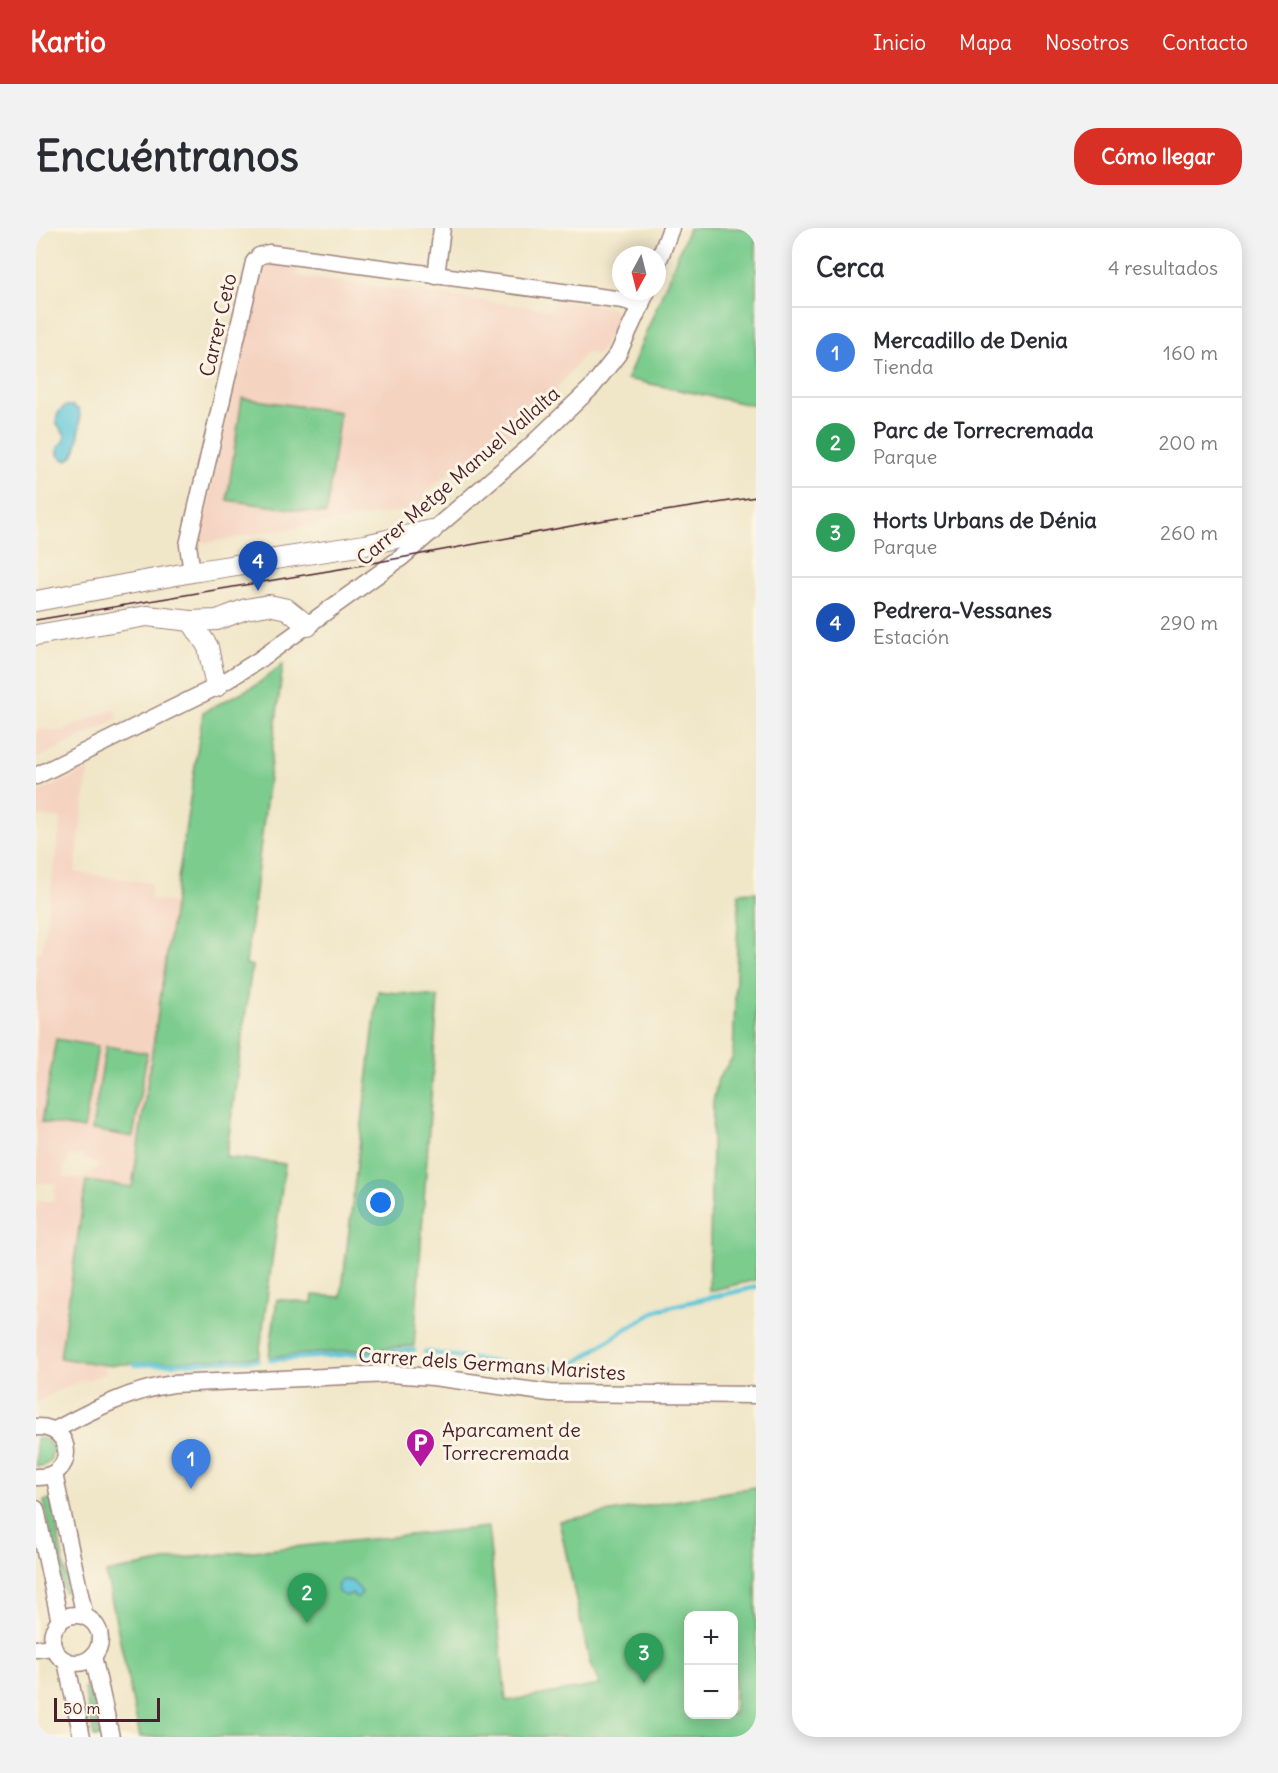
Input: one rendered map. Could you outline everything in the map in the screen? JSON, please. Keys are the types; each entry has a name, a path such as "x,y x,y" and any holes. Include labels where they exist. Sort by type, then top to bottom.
{"main road":[{"path":"36,601 192,572 365,545 432,530"},
{"path":"36,635 147,616 191,621 217,620 246,609 269,605 279,606 294,613 308,626"},
{"path":"212,657 216,637 236,613"},
{"path":"191,621 212,657 216,687"}],"street":[{"path":"436,276 442,228"},
{"path":"664,246 671,228"},
{"name":"Carrer Ceto","path":"192,572 188,545 254,262 263,254 612,299"},
{"name":"Carrer Metge Manuel Vallalta","path":"36,776 216,687 308,626 402,557 527,449 592,387 618,354 643,300"},
{"name":"Carrer dels Germans Maristes","path":"55,1430 116,1400 154,1387 173,1384 390,1374 425,1376 550,1393 756,1395"},
{"path":"36,1426 55,1430 64,1442 66,1456 60,1469 54,1474 36,1477"},
{"path":"54,1474 85,1617"},
{"path":"36,1509 60,1622"},
{"path":"69,1617 85,1617 99,1631 99,1645 93,1656 83,1662 66,1661 53,1647 53,1632 60,1622 69,1617"},
{"path":"36,1649 53,1647"},
{"path":"93,1656 111,1737"},
{"path":"66,1661 82,1737"}],"shaded area":[{"path":"267,261 298,265 297,276 552,310 553,300 610,307 618,313 618,320 598,355 586,352 555,391 508,437 493,449 461,463 430,488 418,508 204,543 201,534 260,267"},
{"path":"115,708 118,719 36,759 36,729 63,731"},
{"path":"88,770 75,872 151,883 150,899 174,903 105,1374 70,1385 36,1402 36,1201 54,1201 55,1183 36,1183 36,952 42,952 61,818 36,816 36,793","holes":["68,1156 84,1156 84,1160 92,1160 93,1163 98,1164 97,1170 85,1173 85,1178 64,1178 64,1164 68,1164"]}],"green space":[{"path":"689,228 756,228 756,406 627,379 659,300 666,300 666,284"},
{"path":"242,398 340,412 326,514 227,500"},
{"path":"283,664 246,964 252,966 226,1157 285,1164 259,1357 106,1365 60,1358 86,1181 132,1187 203,712 256,685"},
{"path":"756,892 756,1280 709,1291 713,1102 718,1079 733,1057 739,893"},
{"path":"378,991 438,997 414,1346 269,1357 277,1299 312,1303 313,1295 341,1297"},
{"path":"56,1039 98,1046 84,1129 42,1122"},
{"path":"106,1046 147,1053 133,1137 92,1130"},
{"path":"36,1438 47,1441 53,1450 50,1461 44,1466 36,1466"},
{"path":"756,1487 756,1737 140,1737 106,1573 175,1559 488,1527 506,1701 600,1685 590,1664 559,1521"},
{"path":"51,1499 69,1591 64,1592 44,1501"},
{"path":"84,1688 90,1688 100,1737 94,1737"}],"water":[{"path":"66,406 73,406 79,410 80,425 74,453 65,460 58,455 58,447 64,441 65,435 56,422 59,412"},
{"path":"346,1580 353,1582 362,1592 358,1598 353,1593 346,1596 339,1593 338,1584"}],"waterway":[{"path":"574,1364 660,1309 756,1287"},
{"path":"270,1360 414,1350"},
{"path":"425,1352 557,1369"},
{"path":"135,1365 258,1360"}],"tram line":[{"path":"36,620 346,568 593,522 756,497"}],"place":[{"name":"Pedrera-Vessanes","path":"258,591"},
{"name":"Aparcament de Torrecremada","path":"421,1468"},
{"name":"Mercadillo de Denia","path":"191,1489"},
{"name":"Parc de Torrecremada","path":"307,1623"},
{"name":"Horts Urbans de Dénia","path":"644,1683"}]}
